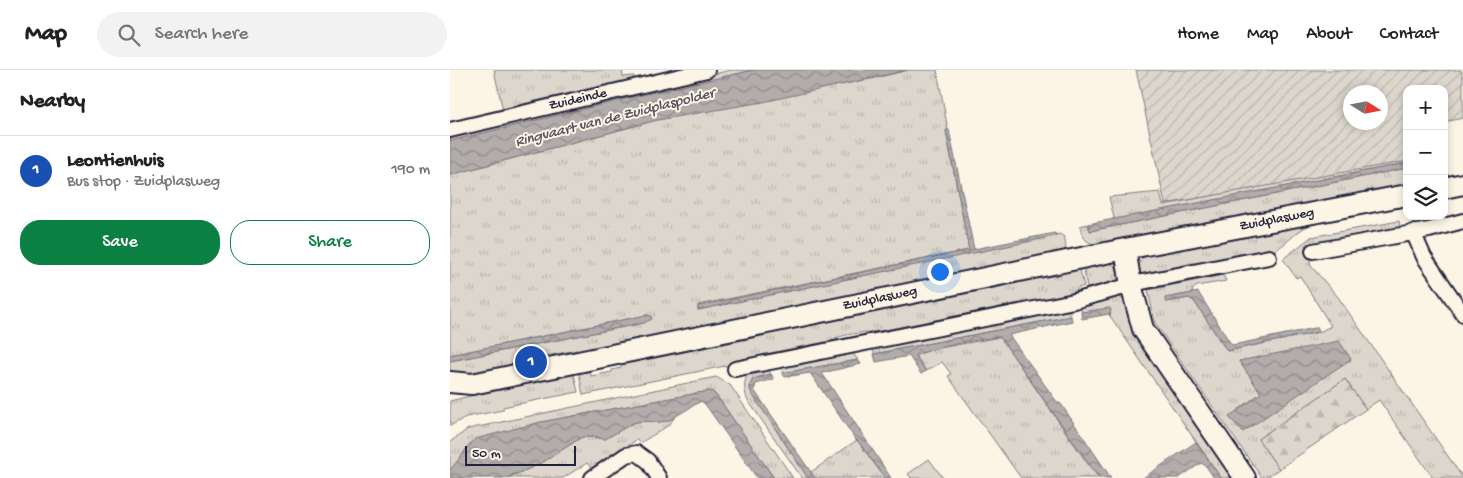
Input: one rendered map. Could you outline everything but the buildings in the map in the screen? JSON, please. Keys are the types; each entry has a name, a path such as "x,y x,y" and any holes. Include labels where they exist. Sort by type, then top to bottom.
{"main road":[{"path":"1448,187 1463,184"},
{"name":"Zuidplasweg","path":"450,382 472,384 1125,249 1403,196"},
{"path":"1125,249 1131,285 1143,329 1245,478"},
{"name":"Zuidplasweg","path":"450,396 472,384"}],"street":[{"name":"Zuideinde","path":"450,130 707,70"},
{"path":"1313,251 1463,221"},
{"path":"1413,232 1424,256 1463,314"},
{"path":"735,369 1074,301 1131,285 1269,257"},
{"path":"592,478 626,455 637,453 648,461 659,478"}],"green space":[{"path":"494,70 622,70 623,77 634,76 634,81 503,111"},
{"path":"731,70 754,70 450,141 450,135"},
{"path":"908,70 937,70 948,130 946,131 969,250 698,305 698,310 1060,234 1064,237 1066,243 1063,252 579,354 577,350 540,357 539,355 528,357 529,365 450,377 450,361 644,323 647,315 450,355 450,175 657,120 876,78"},
{"path":"1136,70 1461,70 1463,78 1463,118 1448,121 1448,85 1403,85 1403,162 1165,204"},
{"path":"1403,159 1403,164 1111,220 1114,218 1109,197 1160,192 1163,205"},
{"path":"1403,169 1403,188 1099,246 1086,240 1080,226 1088,224 1090,231"},
{"path":"1403,203 1403,207 1310,225 1271,252 1141,277 1138,276 1140,261 1151,252"},
{"path":"1399,221 1400,227 1307,244 1311,266 1338,297 1463,478 1433,478 1379,400 1366,409 1345,379 1258,439 1279,469 1262,478 1155,323 1148,290 1223,275 1226,281 1197,286 1193,289 1192,293 1166,298 1166,302 1189,298 1194,301 1227,351 1319,332 1331,326 1300,276 1296,278 1283,259 1311,237","holes":["1351,360 1229,417 1261,393 1239,361"]},
{"path":"1102,261 1119,270 1119,281 1087,288 1083,265"},
{"path":"1079,266 1084,286 1078,288 1075,294 891,332 845,335 833,339 823,346 583,395 579,374 590,371 591,376 612,372 612,370 621,368 620,362"},
{"path":"1117,296 1125,300 1237,478 1221,478 1110,316 1110,309 1081,312 1083,302"},
{"path":"1065,307 1071,316 874,354 873,348"},
{"path":"1000,337 1099,478 1021,478 948,376 951,374 942,362 926,371 915,355 934,349"},
{"path":"850,349 858,360 782,373 780,366"},
{"path":"765,366 771,374 753,379 750,390 808,478 802,478 747,399 745,385 749,372"},
{"path":"569,371 570,375 574,374 578,392 503,407 503,410 466,417 450,426 450,401"},
{"path":"716,377 730,385 793,478 774,478 719,399 713,392 709,391 541,422 469,444 450,470 450,442 468,429"},
{"path":"1345,379 1366,409 1279,469 1258,439"},
{"path":"674,418 669,425 642,442 636,440 593,470 587,463 563,478 507,478 540,464 582,437 605,439 633,423 642,421 659,422"},
{"path":"857,440 885,478 815,478 811,472"},
{"path":"929,459 943,478 911,478 908,474"}],"water":[{"name":"Ringvaart van de Zuidplaspolder","path":"754,70 908,70 763,102 657,120 450,175 450,141"},
{"path":"946,130 949,130 974,249 1055,233 1056,236 698,310 698,306 969,250"},
{"path":"1403,164 1403,169 1090,231 1088,224"},
{"path":"1198,292 1233,345 1315,328 1318,328 1319,332 1227,351 1194,301 1189,298 1166,302 1165,300 1165,298"},
{"path":"1111,309 1110,316 1109,314 1082,319 1081,312"},
{"path":"647,315 651,316 652,319 644,323 450,361 450,355"},
{"path":"1071,316 1072,321 1009,335 1057,402 1061,404 1111,478 1099,478 1000,337 957,344 915,355 926,371 921,374 909,356 876,362 874,354"},
{"path":"1339,341 1351,359 1243,432 1229,417 1261,393 1239,361"},
{"path":"858,360 861,364 822,373 891,478 885,478 856,440 810,373 785,377 782,373"},
{"path":"771,374 774,379 756,384 754,390 815,478 808,478 752,394 750,385 753,379"},
{"path":"709,391 713,392 719,399 774,478 757,478 701,401 668,421 633,423 605,439 582,437 540,464 507,478 450,478 450,470 475,439 541,422"},
{"path":"1196,442 1221,478 1214,478 1206,466 1201,463 1179,478 1143,478"}],"place":[{"name":"Leontienhuis","path":"531,362"}]}
